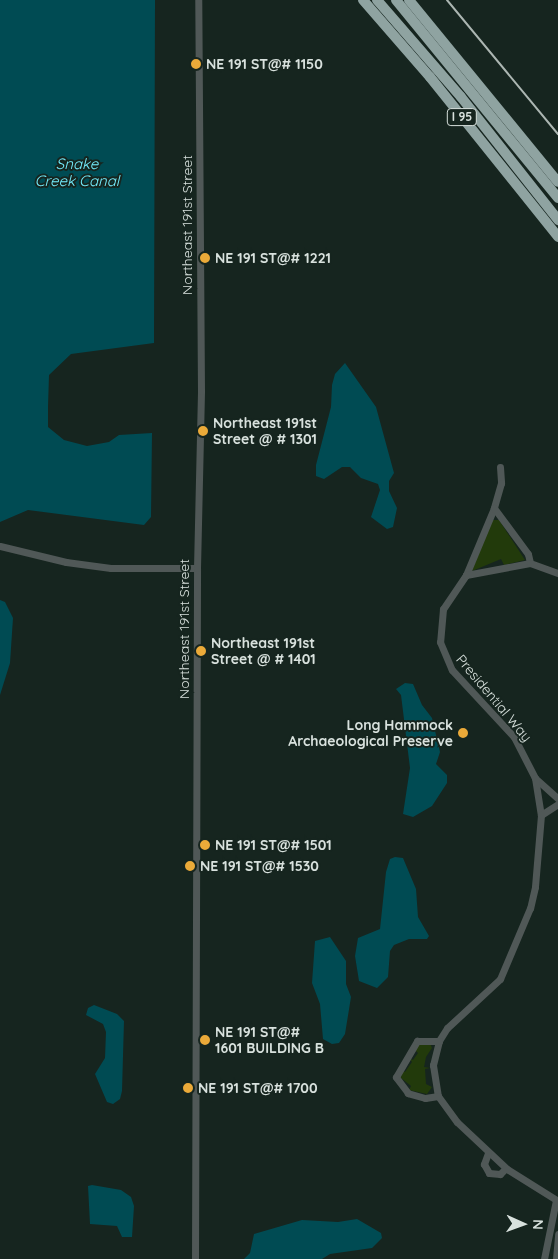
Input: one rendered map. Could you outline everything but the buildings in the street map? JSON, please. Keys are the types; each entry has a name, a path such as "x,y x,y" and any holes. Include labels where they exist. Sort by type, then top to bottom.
{"highway":[{"name":"I 95","path":"363,0 430,77 558,237"},
{"path":"377,0 461,97 558,220"},
{"path":"396,0 558,198"},
{"path":"402,0 501,110"},
{"name":"I 95","path":"409,0 501,110 558,182"}],"street":[{"name":"Northeast 191st Street","path":"195,1259 197,568 200,391 198,0"},
{"name":"Presidential Way","path":"500,466 500,483 494,508 466,575 443,609 439,625 444,656 469,692 514,737 535,778 541,815 535,887 507,967 500,979 447,1028 439,1042 433,1065 438,1096 457,1122 506,1168 557,1200"},
{"path":"494,508 528,554 530,564"},
{"path":"0,546 66,562 111,568 197,568"},
{"path":"466,575 530,564 558,573"},
{"name":"Presidential Way","path":"535,778 558,799"},
{"path":"541,815 558,804"},
{"path":"438,1096 425,1098 408,1093 396,1077 417,1041 439,1042"},
{"path":"488,1152 484,1160 486,1171 496,1175 506,1168"},
{"path":"544,1259 545,1240 557,1200"},
{"path":"545,1240 557,1238 556,1259"}],"green space":[{"path":"492,520 499,520 525,560 504,565 501,559 472,571"},
{"path":"419,1043 430,1043 432,1048 426,1057 424,1067 430,1068 425,1069 426,1084 432,1087 427,1094 409,1090 411,1086 401,1078 402,1070 405,1072 412,1062 409,1058 413,1060 418,1053 415,1050"}],"water":[{"name":"Snake Creek Canal","path":"0,0 155,0 154,343 71,354 49,375 48,407 48,427 64,440 87,446 109,442 119,435 152,433 151,517 144,525 28,510 0,522"},
{"path":"345,363 376,407 394,473 389,481 389,491 397,508 393,527 387,529 371,517 380,490 378,484 361,478 350,467 342,467 324,479 316,476 316,465 331,407 332,385 335,374"},
{"path":"0,600 5,602 13,618 10,663 0,695"},
{"path":"405,683 413,684 422,705 432,718 440,752 436,764 447,775 447,783 432,806 413,817 403,814 410,768 401,695 396,689"},
{"path":"395,857 403,858 416,889 418,917 429,936 427,939 409,939 394,945 390,951 388,977 377,988 359,981 355,956 358,938 380,929 386,872 390,859"},
{"path":"330,937 346,961 346,984 351,997 345,1034 339,1043 332,1044 323,1039 320,1004 312,983 315,941"},
{"path":"94,1005 117,1014 124,1021 122,1091 120,1099 113,1104 107,1102 95,1074 105,1058 106,1032 103,1024 86,1015 88,1008"},
{"path":"88,1186 121,1190 131,1197 134,1206 132,1237 122,1237 117,1226 90,1224"},
{"path":"357,1219 381,1233 382,1238 372,1248 330,1254 322,1259 244,1259 250,1253 254,1234 302,1220 338,1222"}],"railway":[{"path":"447,0 558,134"}],"place":[{"name":"NE 191 ST@# 1150","path":"196,64"},
{"name":"NE 191 ST@# 1221","path":"205,258"},
{"name":"Northeast 191st Street @ # 1301","path":"203,431"},
{"name":"Northeast 191st Street @ # 1401","path":"201,651"},
{"name":"Long Hammock Archaeological Preserve","path":"463,733"},
{"name":"NE 191 ST@# 1501","path":"205,845"},
{"name":"NE 191 ST@# 1530","path":"190,866"},
{"name":"NE 191 ST@# 1601 BUILDING B","path":"205,1040"},
{"name":"NE 191 ST@# 1700","path":"188,1088"}]}
